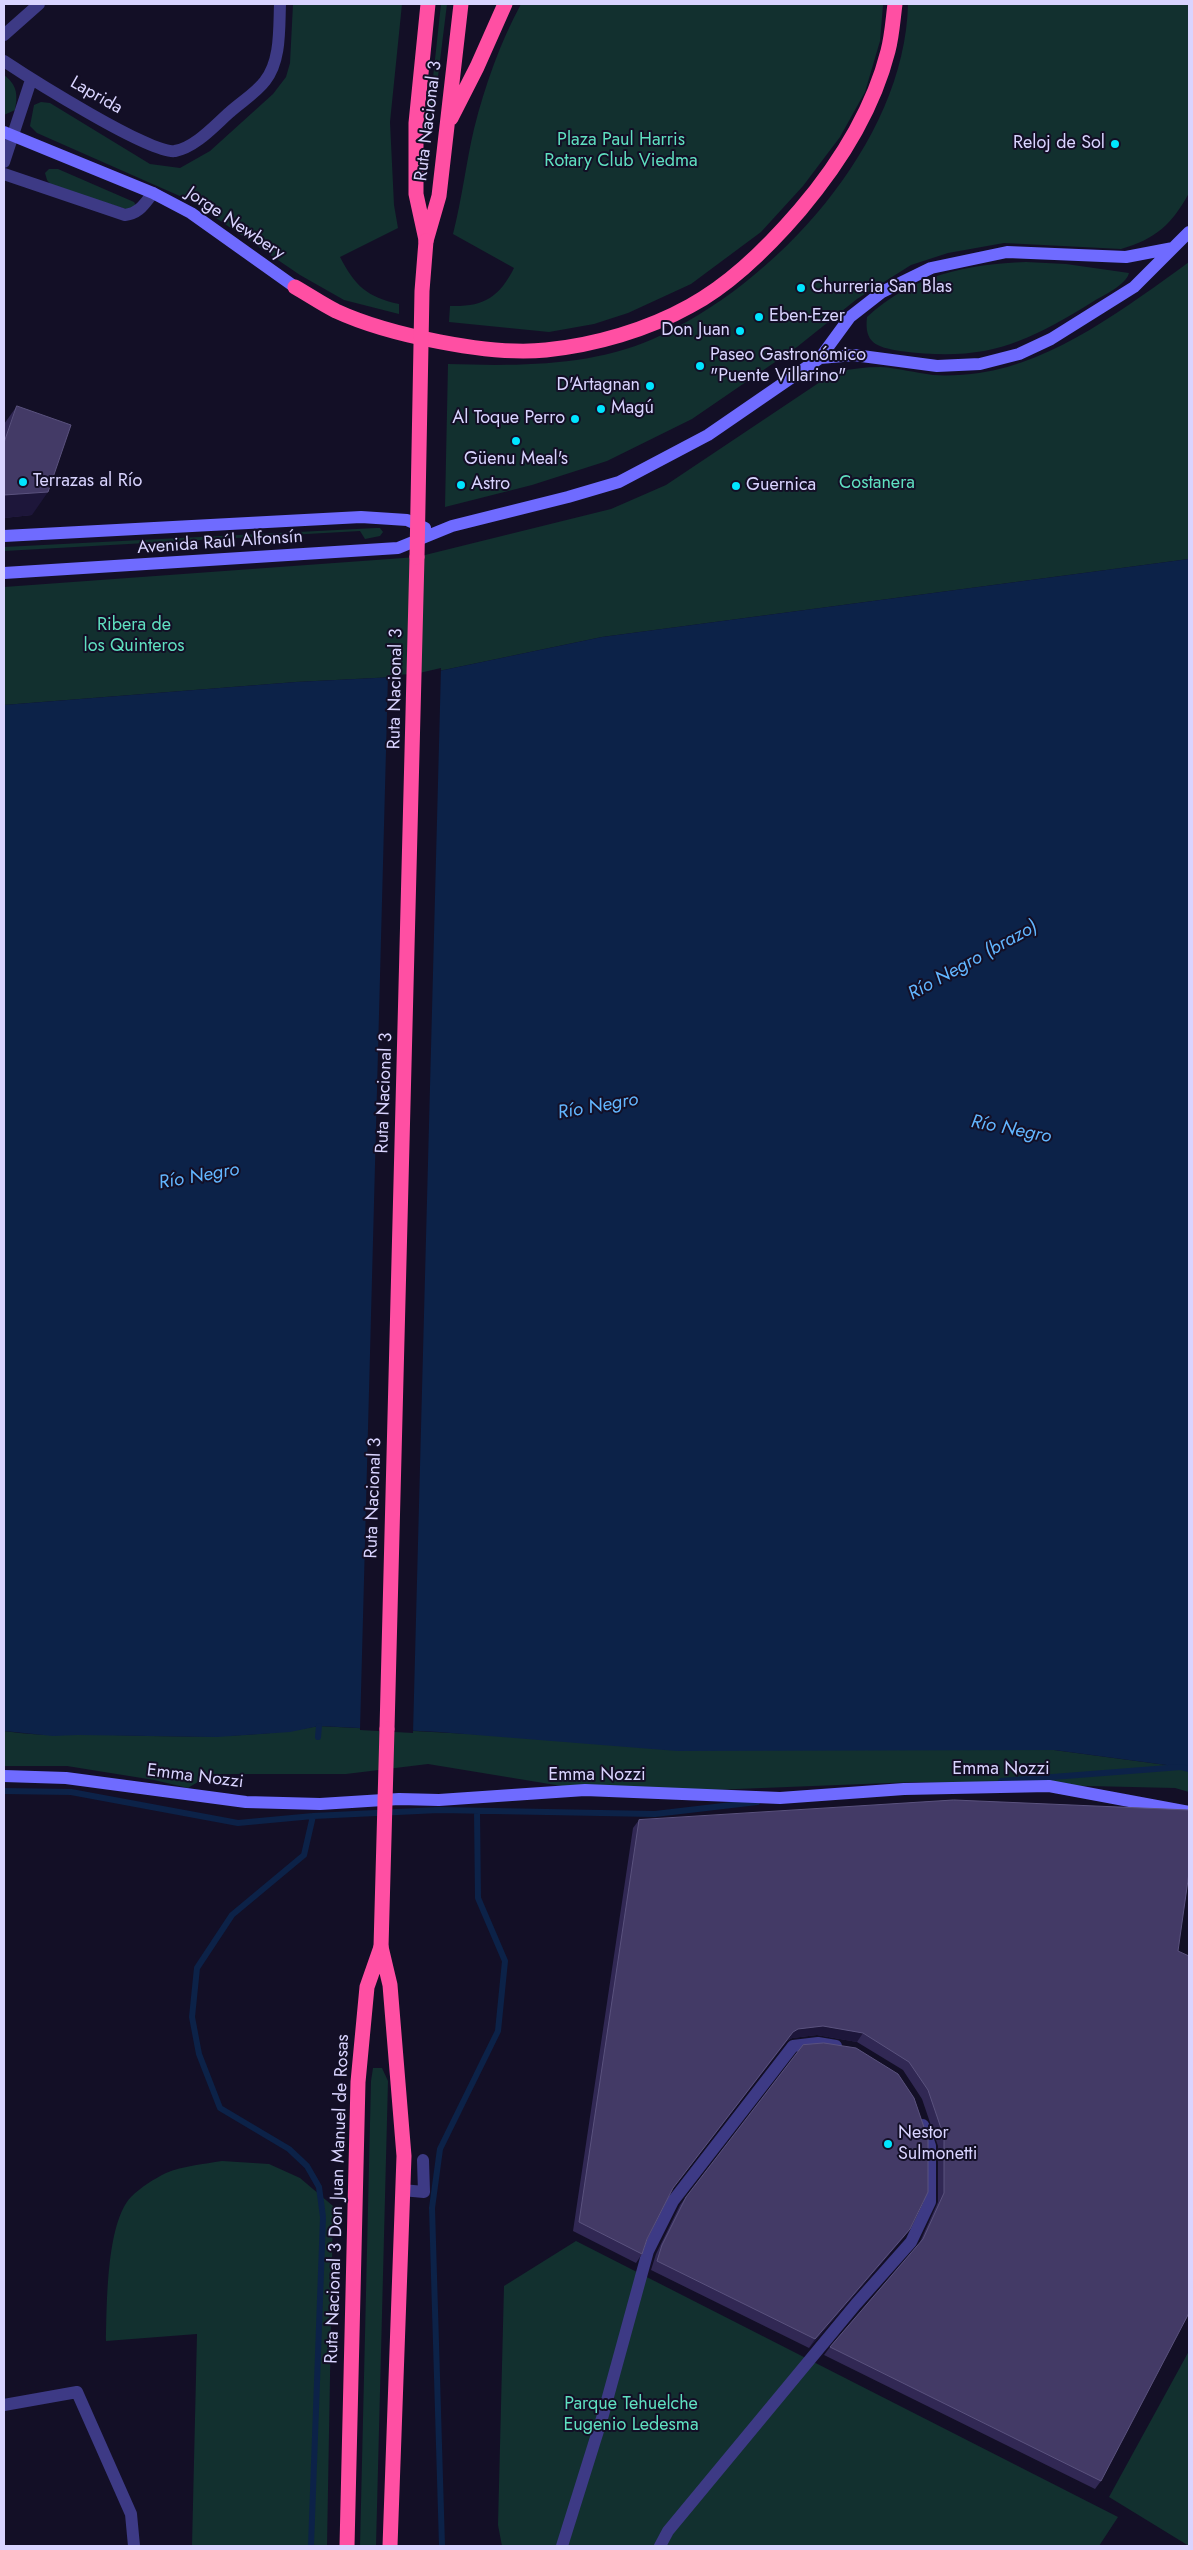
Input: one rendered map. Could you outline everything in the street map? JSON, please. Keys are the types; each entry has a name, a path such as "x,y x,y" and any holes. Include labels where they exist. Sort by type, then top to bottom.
{"highway":[{"name":"Ruta Nacional 3","path":"426,241 416,194 416,123 428,4"},
{"name":"Ruta Nacional 3","path":"381,1947 415,676 422,291 426,241 439,196 461,4"},
{"path":"446,126 477,67 505,4"},
{"path":"295,287 337,311 379,326 436,341 497,349 545,350 601,341 650,324 690,306 735,274 777,238 819,188 855,133 878,82 888,50 895,4"},
{"path":"381,1947 390,1985 404,2156 390,2546"},
{"name":"Ruta Nacional 3 Don Juan Manuel de Rosas","path":"347,2546 358,2082 367,1987 381,1947"},
{"path":"392,2493 400,2546"}],"main road":[{"name":"Jorge Newbery","path":"9,134 153,193 192,212 295,287"},
{"name":"Avenida Raúl Alfonsín","path":"820,358 854,355 937,366 980,364 1019,354 1051,339 1134,288 1189,232"},
{"name":"Avenida Raúl Alfonsín","path":"4,573 398,548 435,532 619,482 708,435 820,358 850,316 882,292 931,268 1007,252 1126,257 1173,248"},
{"name":"Avenida Raúl Alfonsín","path":"4,536 361,517 407,520 435,532"},
{"name":"Emma Nozzi","path":"4,1776 66,1778 246,1802 320,1804 399,1799 439,1800 586,1790 780,1798 904,1789 1050,1786 1189,1812"}],"street":[{"path":"4,35 39,4"},
{"name":"Laprida","path":"4,61 32,80 149,146 174,152 200,139 265,81 274,65 278,42 280,4"},
{"path":"4,162 9,134 32,80"},
{"path":"4,174 125,215 135,214 153,193"},
{"path":"562,2546 603,2415 648,2251 673,2201 793,2046 818,2043 844,2048"},
{"path":"660,2546 675,2523 856,2304 911,2242 930,2202 930,2146 918,2111"},
{"path":"402,2190 424,2192 423,2160"},
{"path":"4,2405 77,2392 131,2514 134,2546"}],"green space":[{"path":"293,4 402,4 390,122 394,205 398,228 340,257 351,276 363,289 378,298 399,304 399,314 344,300 300,275 191,201 37,133 30,126 34,105 41,102 50,103 150,164 180,168 210,151 273,94 286,77 290,63"},
{"path":"441,4 447,4 432,125 429,133 428,124"},
{"name":"Plaza Paul Harris Rotary Club Viedma","path":"521,4 883,5 880,41 865,92 840,137 803,186 761,232 691,284 628,313 594,324 549,332 449,322 450,306 472,305 489,299 502,287 514,268 453,234 471,142 483,96 500,49"},
{"path":"908,4 1189,4 1189,193 1169,222 1153,235 1121,249 1004,243 948,253 911,265 857,299 797,347 692,419 607,461 532,485 445,507 448,364 552,363 604,355 653,339 699,315 744,283 787,246 825,203 858,157 884,107 901,56"},
{"path":"4,75 12,82 16,90 16,99 15,110 4,115"},
{"path":"49,169 58,169 134,202 137,207 126,209 52,186 47,180 45,173"},
{"path":"1026,262 1066,264 1129,273 1124,282 1069,316 1046,329 1002,347 980,352 930,354 884,348 873,342 870,338 867,317 903,291 942,274 962,269"},
{"name":"Costanera","path":"1189,262 1189,559 602,637 415,676 296,682 4,705 4,587 417,557 611,509 666,485 835,372 881,367 933,375 962,375 1007,367 1063,345 1090,330 1116,314"},
{"path":"380,528 383,532 380,536 365,539 360,531 4,551 4,547"},
{"path":"319,1726 470,1734 1054,1750 1189,1768 1189,1792 1175,1788 915,1782 686,1791 586,1790 428,1764 346,1774 211,1774 188,1788 154,1780 67,1766 4,1766 4,1731 45,1735 217,1736 268,1733"},
{"path":"373,2068 382,2068 388,2081 376,2546 360,2546 371,2081"},
{"path":"222,2161 269,2164 300,2178 333,2206 327,2546 192,2546 197,2334 106,2341 112,2245 123,2209 131,2197 139,2190 166,2173 186,2167"},
{"name":"Parque Tehuelche Eugenio Ledesma","path":"576,2241 1118,2517 1099,2546 502,2546 498,2525 504,2286"},
{"path":"1189,2351 1189,2546 1109,2497"}],"water":[{"path":"1189,559 1189,1768 1054,1750 677,1751 439,1732 319,1726 290,1732 217,1737 53,1736 4,1731 4,705 296,682 415,676 602,637"}],"pier":[{"path":"441,668 413,1733 360,1730 388,675 415,674"}],"building":[{"path":"17,406 71,425 48,492 4,495 4,443"},
{"name":"Nestor Sulmonetti","path":"954,1800 1189,1810 1189,1873 1178,1951 1189,1956 1189,2313 1101,2481 830,2347 923,2239 944,2193 944,2137 928,2090 909,2062 863,2033 823,2026 798,2029 793,2032 673,2188 647,2239 642,2254 579,2222 639,1820"},
{"path":"824,2043 856,2048 898,2074 914,2098 928,2139 928,2192 910,2229 815,2339 657,2261 662,2245 686,2197 803,2045"}],"waterway":[{"path":"318,1737 319,1726"},
{"path":"1001,1781 1181,1767 1189,1769"},
{"path":"4,1791 71,1792 238,1823 313,1816 439,1810 655,1814 757,1802"},
{"path":"442,2546 432,2208 440,2149 498,2031 505,1961 478,1898 477,1811"},
{"path":"311,2546 323,2217 319,2187 307,2166 289,2149 220,2108 199,2054 192,2017 197,1968 232,1915 304,1855 313,1816"}],"place":[{"name":"Reloj de Sol","path":"1115,144"},
{"name":"Churreria San Blas","path":"801,288"},
{"name":"Eben-Ezer","path":"759,317"},
{"name":"Don Juan","path":"740,331"},
{"name":"Paseo Gastronómico \"Puente Villarino\"","path":"700,366"},
{"name":"D'Artagnan","path":"650,386"},
{"name":"Magú","path":"601,409"},
{"name":"Al Toque Perro","path":"575,419"},
{"name":"Güenu Meal's","path":"516,441"},
{"name":"Terrazas al Río","path":"23,482"},
{"name":"Astro","path":"461,485"},
{"name":"Guernica","path":"736,486"},
{"name":"Nestor Sulmonetti","path":"888,2144"}],"park label":[{"name":"Ribera de los Quinteros","path":"134,636"}],"water label":[{"name":"Río Negro (brazo)","path":"973,961"},
{"name":"Río Negro","path":"598,1107"},
{"name":"Río Negro","path":"1011,1130"},
{"name":"Río Negro","path":"199,1177"}]}
